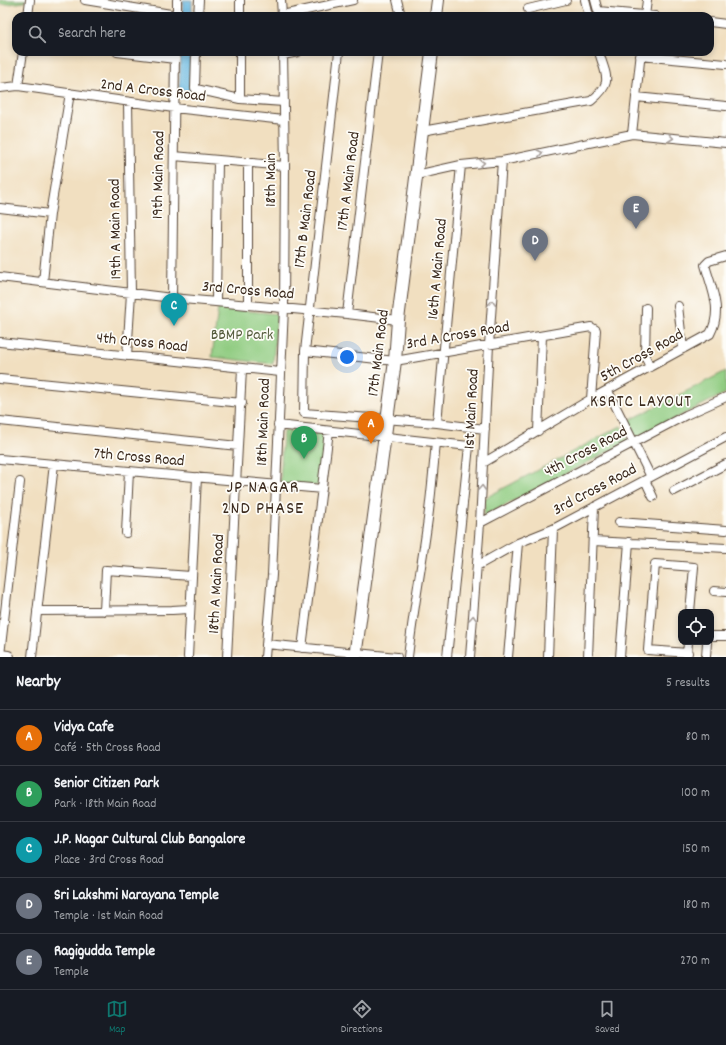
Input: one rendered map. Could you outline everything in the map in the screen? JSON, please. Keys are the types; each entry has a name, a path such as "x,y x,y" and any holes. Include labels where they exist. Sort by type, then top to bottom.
{"street":[{"path":"28,12 30,0"},
{"path":"85,0 159,12"},
{"path":"177,0 177,12"},
{"path":"198,12 199,0"},
{"path":"240,0 240,12"},
{"path":"281,0 282,12"},
{"path":"300,12 352,0"},
{"path":"397,0 400,12"},
{"path":"436,12 438,0"},
{"path":"528,9 566,0"},
{"path":"585,0 588,12"},
{"path":"595,0 598,11 610,12"},
{"path":"645,12 647,0"},
{"path":"714,22 726,24"},
{"path":"18,86 22,56"},
{"name":"19th Main Road","path":"172,298 175,56"},
{"path":"196,56 195,88 199,91 240,99 284,102"},
{"path":"240,56 240,99"},
{"name":"18th Main","path":"283,56 285,166 284,308"},
{"name":"17th B Main Road","path":"339,56 305,351 304,413 386,419"},
{"name":"17th A Main Road","path":"347,314 378,56"},
{"name":"17th Main Road","path":"355,655 395,361 398,320 431,56"},
{"path":"422,131 591,101 606,85 606,78 600,56"},
{"path":"632,134 641,56"},
{"path":"658,56 726,64"},
{"name":"2nd A Cross Road","path":"0,88 18,86 174,108 284,120"},
{"path":"43,282 50,214 70,94"},
{"path":"636,97 726,106"},
{"name":"19th A Main Road","path":"127,356 131,293 128,102"},
{"path":"416,175 461,165 502,161 632,134 726,143"},
{"path":"174,156 285,166"},
{"path":"216,302 218,160"},
{"name":"1st Main Road","path":"470,657 484,463 489,345 502,161"},
{"path":"248,162 248,305"},
{"name":"16th A Main Road","path":"437,423 461,165"},
{"path":"0,208 50,214"},
{"name":"5th Cross Road","path":"484,463 591,399 710,334 715,325 717,309 705,265 708,261 726,256"},
{"name":"3rd Cross Road","path":"0,277 172,298 398,320"},
{"path":"678,306 683,349"},
{"name":"18th Main Road","path":"265,657 272,575 284,308"},
{"path":"646,308 645,356 650,367"},
{"name":"3rd A Cross Road","path":"305,351 395,361 591,327 596,330 591,399"},
{"path":"538,431 542,336"},
{"name":"4th Cross Road","path":"0,342 280,372"},
{"name":"18th A Main Road","path":"227,657 238,446 242,403 242,369"},
{"path":"0,379 242,403"},
{"path":"608,391 634,443 648,478 653,497"},
{"name":"4th Cross Road","path":"480,523 686,415 726,397"},
{"path":"386,419 485,429"},
{"path":"0,421 238,446"},
{"path":"278,425 384,438 469,446 447,657"},
{"path":"302,648 329,431"},
{"name":"3rd Cross Road","path":"477,566 518,543 553,529 726,437"},
{"path":"408,657 413,614 427,526 436,443"},
{"name":"7th Cross Road","path":"0,459 322,489"},
{"path":"32,657 54,464"},
{"path":"674,491 726,464"},
{"path":"126,533 129,471"},
{"path":"188,657 196,477"},
{"path":"8,657 0,655 20,482"},
{"path":"588,657 594,507"},
{"path":"618,522 726,530"},
{"path":"548,657 553,529"},
{"path":"593,541 726,548"},
{"path":"620,657 629,542"},
{"path":"508,657 518,543"},
{"path":"688,655 648,650 655,564 694,567 690,609"},
{"path":"104,611 106,570 191,576"},
{"path":"714,591 726,592"},
{"path":"38,611 189,609"},
{"path":"714,636 726,636"},
{"path":"266,644 355,655 396,657"},
{"path":"706,657 707,645"}],"green space":[{"path":"0,0 26,0 25,2 0,5"},
{"name":"BBMP Park","path":"218,308 277,314 273,364 212,357"},
{"path":"726,371 726,393 636,438 628,421"},
{"path":"621,426 629,441 484,516 485,498"},
{"path":"283,431 328,434 325,486 280,484"}],"water":[{"path":"183,0 192,0 192,12 182,12"},
{"path":"181,56 191,56 190,92 179,90"}],"place":[{"name":"Ragigudda Temple","path":"636,229"},
{"name":"Sri Lakshmi Narayana Temple","path":"535,261"},
{"name":"J.P. Nagar Cultural Club Bangalore","path":"174,326"},
{"name":"Vidya Cafe","path":"371,444"},
{"name":"Senior Citizen Park","path":"304,459"}],"district":[{"name":"KSRTC LAYOUT","path":"641,403"},
{"name":"JP NAGAR 2ND PHASE","path":"263,498"}]}
